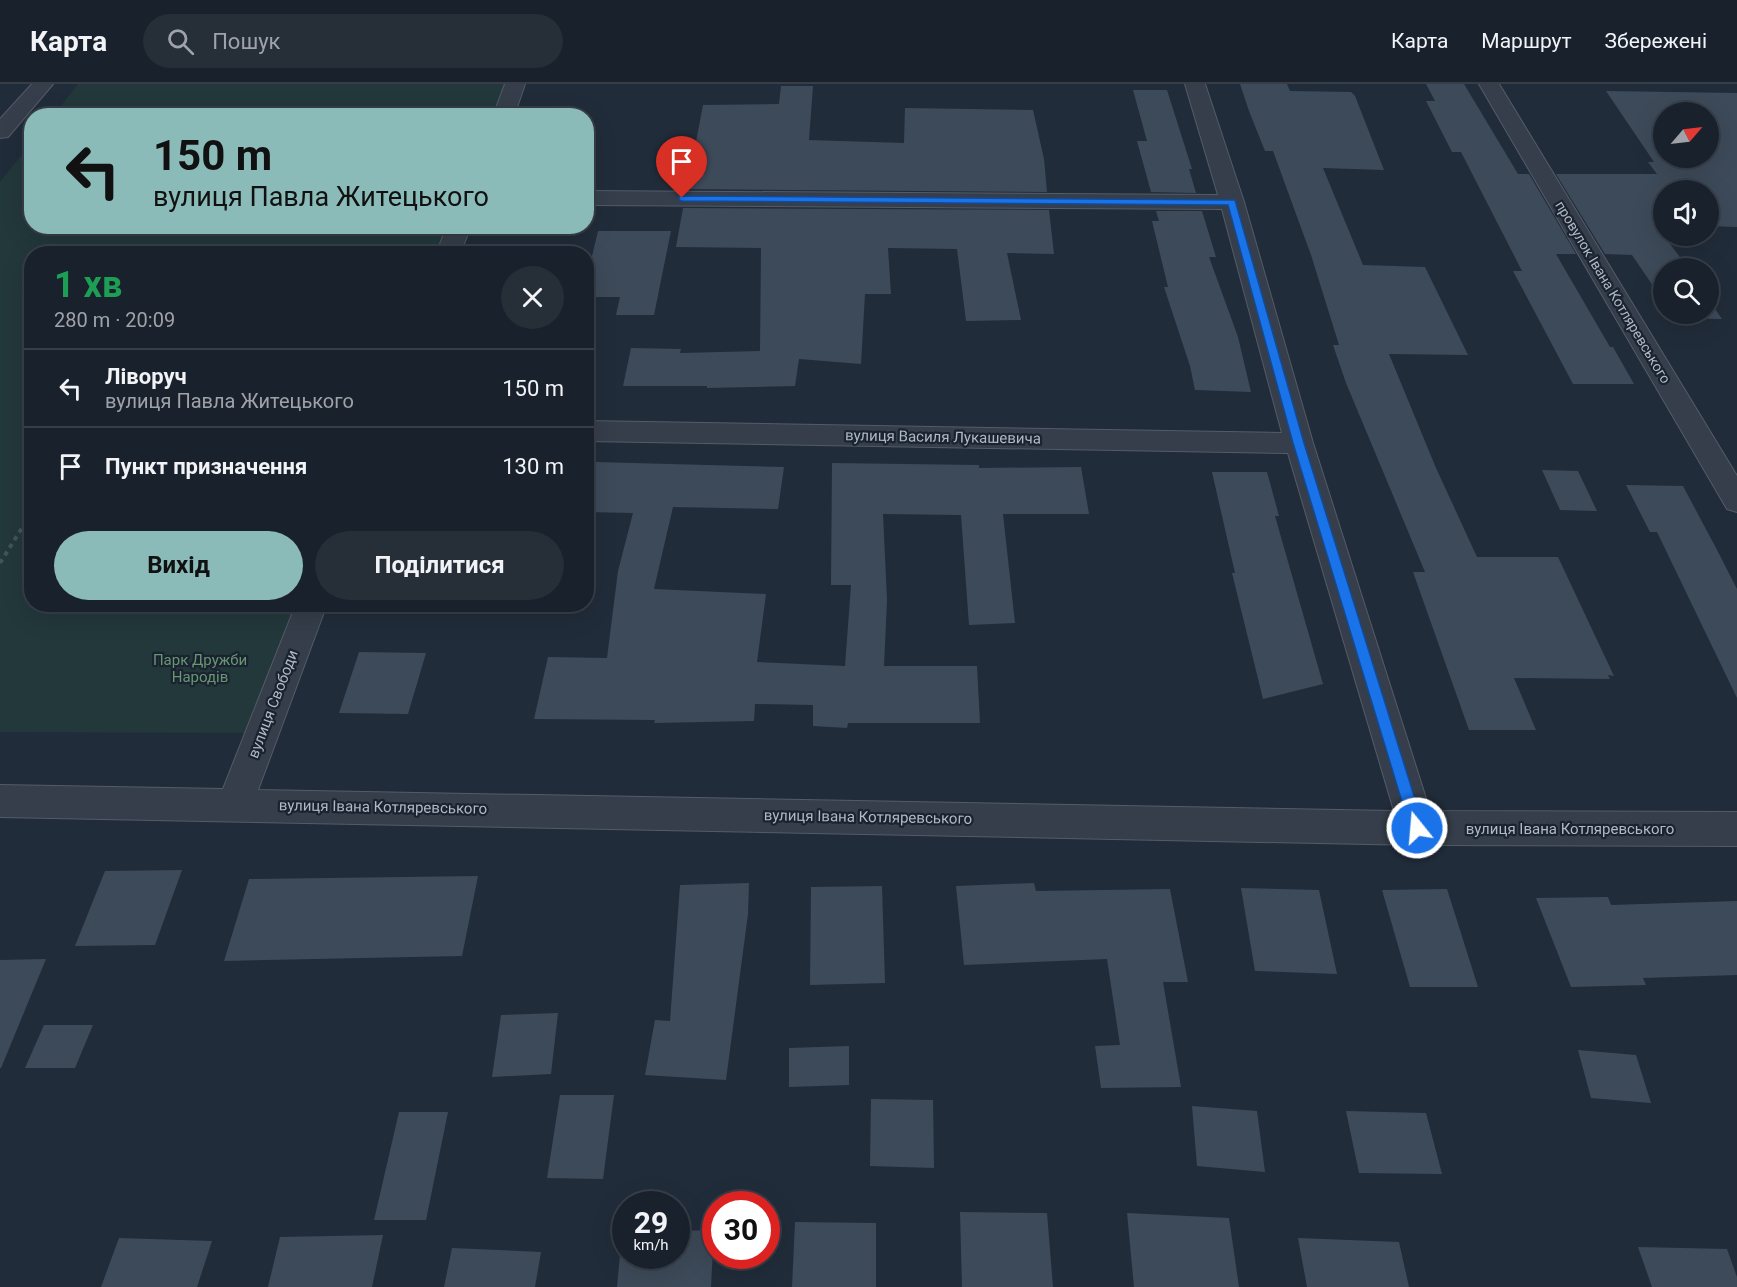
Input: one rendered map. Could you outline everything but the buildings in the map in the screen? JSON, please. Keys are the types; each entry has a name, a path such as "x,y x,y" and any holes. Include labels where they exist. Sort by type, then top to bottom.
{"street":[{"path":"0,132 43,84"},
{"path":"506,108 515,84"},
{"path":"1196,84 1232,202 1299,443 1417,828"},
{"name":"провулок Івана Котляревського","path":"1489,84 1737,501"},
{"path":"594,198 1232,202"},
{"name":"вулиця Василя Лукашевича","path":"594,431 1299,443"},
{"name":"вулиця Свободи","path":"235,804 309,612"},
{"name":"вулиця Івана Котляревського","path":"0,801 1417,828 1737,829"}],"path":[{"path":"0,563 24,525"}],"green space":[{"path":"78,84 509,84 500,108 59,108"},
{"name":"Парк Дружби Народів","path":"24,152 24,234 453,234 448,246 24,246 24,612 310,612 264,733 0,732 0,182"}],"route":[{"path":"682,198 1232,202 1299,443 1417,828"}]}
